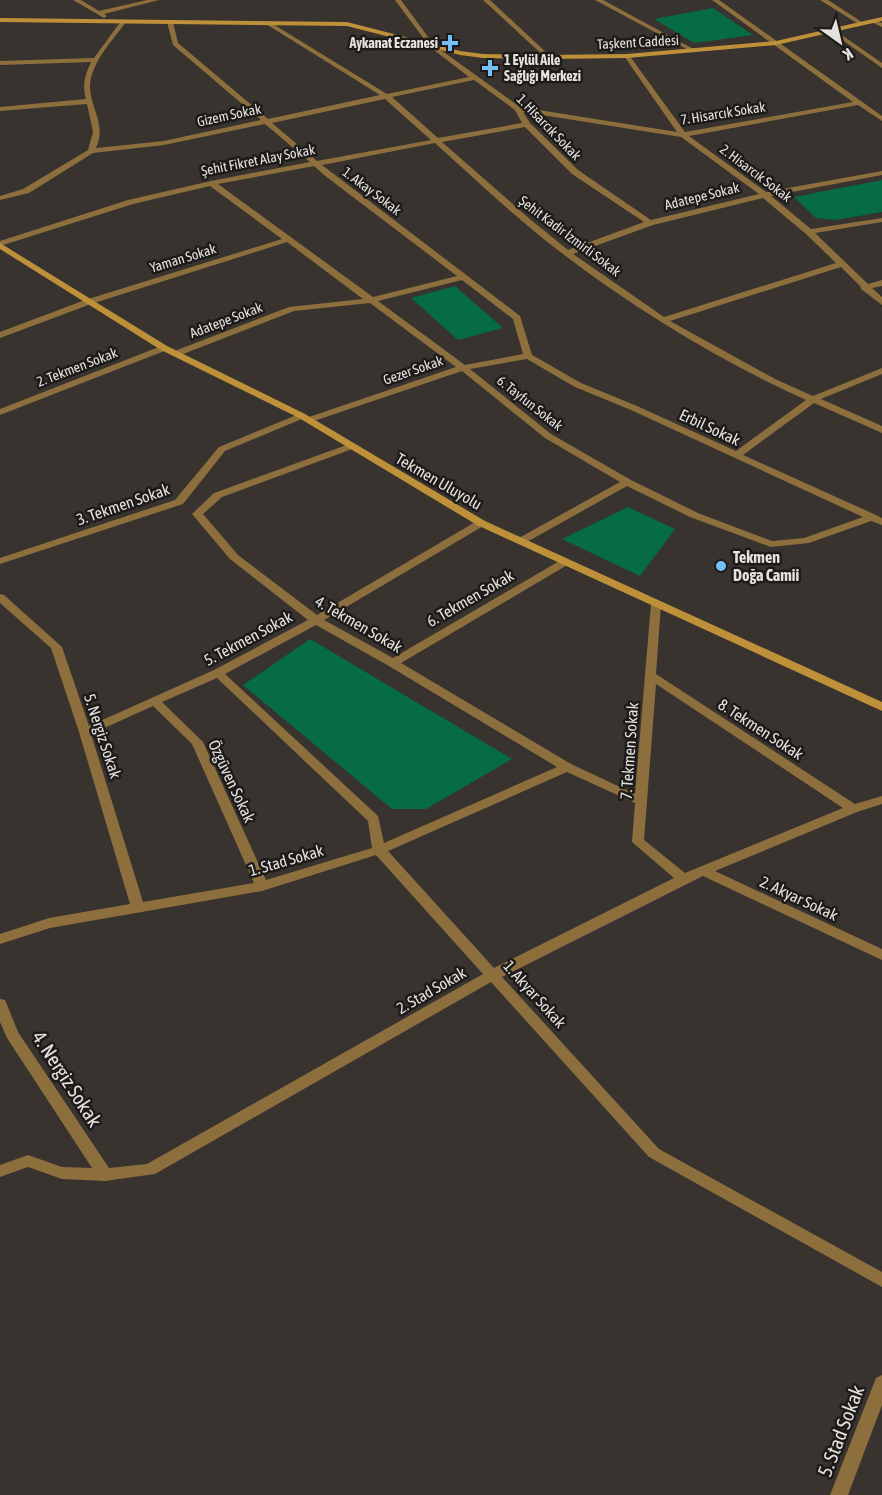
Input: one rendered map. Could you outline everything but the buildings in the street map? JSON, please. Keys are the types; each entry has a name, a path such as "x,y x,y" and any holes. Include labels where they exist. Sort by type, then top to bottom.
{"street":[{"path":"76,0 113,22"},
{"path":"98,13 156,0"},
{"name":"1. Hisarcık Sokak","path":"398,0 432,46 518,109 527,124 575,172 650,223"},
{"path":"486,0 548,57"},
{"path":"598,0 694,51"},
{"path":"715,0 882,119"},
{"path":"823,0 862,24"},
{"name":"Taşkent Caddesi","path":"0,20 347,24 432,46 483,56 548,57 627,56 776,43 882,19"},
{"path":"873,21 882,25"},
{"path":"91,152 96,144 97,128 87,81 96,60 123,22"},
{"name":"1. Akay Sokak","path":"170,22 175,44 316,162 517,318 528,356"},
{"name":"Şehit Kadir İzmirli Sokak","path":"268,23 386,96 567,254 663,320 772,381 882,430"},
{"path":"833,31 882,66"},
{"name":"2. Hisarcık Sokak","path":"627,56 683,135 765,195 809,232 882,302"},
{"path":"0,63 96,60"},
{"name":"Gizem Sokak","path":"0,198 26,191 91,152 164,143 473,78"},
{"path":"0,109 91,101"},
{"name":"7. Hisarcık Sokak","path":"518,109 683,135 861,103"},
{"name":"Şehit Fikret Alay Sokak","path":"0,244 131,202 211,183 527,124"},
{"name":"Adatepe Sokak","path":"567,254 650,223 765,195 882,173"},
{"name":"6. Tayfun Sokak","path":"211,183 463,368 548,436 627,482 694,515 771,544 805,541 872,517"},
{"path":"809,232 882,220"},
{"name":"Yaman Sokak","path":"0,335 88,302 286,240"},
{"name":"Tekmen Uluyolu","path":"0,244 88,302 164,348 305,418 481,523 882,708"},
{"path":"663,320 842,264"},
{"name":"Adatepe Sokak","path":"175,354 292,309 369,301 463,277"},
{"path":"864,287 882,283"},
{"name":"2. Tekmen Sokak","path":"0,412 164,348"},
{"name":"Gezer Sokak","path":"305,418 463,368 528,356"},
{"name":"Erbil Sokak","path":"528,356 578,385 634,408 882,522"},
{"path":"735,456 813,399 882,371"},
{"name":"3. Tekmen Sokak","path":"0,561 179,502 222,449 305,418"},
{"name":"4. Tekmen Sokak","path":"352,446 218,495 197,514 234,557 316,620 393,663 567,767 641,801"},
{"path":"521,541 627,482"},
{"name":"5. Tekmen Sokak","path":"85,732 218,673 316,620 481,523"},
{"name":"6. Tekmen Sokak","path":"393,663 565,562"},
{"name":"5. Nergiz Sokak","path":"0,597 56,647 85,732 138,908"},
{"name":"7. Tekmen Sokak","path":"656,604 638,842 683,879"},
{"path":"218,673 375,819 379,850"},
{"name":"8. Tekmen Sokak","path":"651,676 853,809"},
{"name":"Özgüven Sokak","path":"155,702 197,742 262,886"},
{"name":"1. Stad Sokak","path":"0,939 49,923 262,886 379,850 567,767"},
{"name":"2. Stad Sokak","path":"0,1171 28,1161 62,1173 105,1175 150,1170 493,975 702,870 853,809 882,800"},
{"name":"1. Akyar Sokak","path":"379,850 654,1153 882,1280"},
{"name":"2. Akyar Sokak","path":"702,870 882,955"},
{"name":"4. Nergiz Sokak","path":"0,1004 12,1034 105,1175"},
{"name":"5. Stad Sokak","path":"838,1495 882,1383"}],"green space":[{"path":"713,8 753,35 694,43 654,19"},
{"path":"882,180 882,212 836,220 816,218 794,197"},
{"path":"455,286 503,328 458,340 411,298"},
{"path":"628,507 675,529 640,576 562,539"},
{"path":"310,639 512,759 426,809 392,809 243,685"}],"place":[{"name":"Aykanat Eczanesi","path":"450,43"},
{"name":"1 Eylül Aile Sağlığı Merkezi","path":"490,68"},
{"name":"Tekmen Doğa Camii","path":"721,566"}]}
